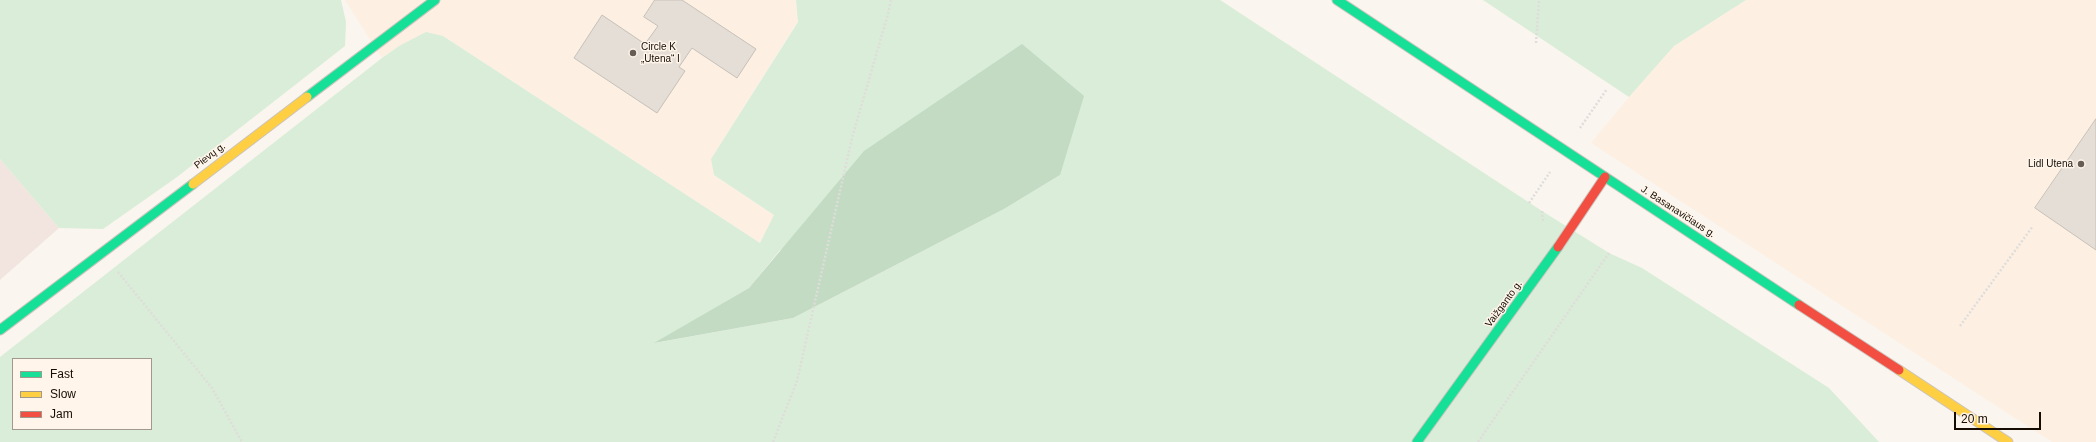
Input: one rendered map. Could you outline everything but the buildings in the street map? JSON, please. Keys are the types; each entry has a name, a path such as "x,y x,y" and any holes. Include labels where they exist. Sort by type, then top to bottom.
{"main road":[{"name":"Pievų g.","path":"0,330 435,0"},
{"name":"J. Basanavičiaus g.","path":"1337,0 2008,442"},
{"name":"Vaižganto g.","path":"1417,442 1570,230 1605,177"}],"path":[{"path":"773,442 797,381 852,138 891,0"},
{"path":"1536,43 1539,0"},
{"path":"1960,326 2033,226"},
{"path":"103,252 125,283 212,388 242,442"},
{"path":"1478,442 1609,253"}],"shaded area":[{"path":"345,0 796,0 798,21 711,159 714,175 774,215 760,243 443,36 399,46 382,58"},
{"path":"1746,0 2096,0 2096,442 2052,442 1591,143 1674,46"},
{"path":"0,159 59,228 0,280"}],"green space":[{"path":"0,0 341,0 346,22 345,46 177,177 103,229 59,228 0,159"},
{"path":"796,0 1220,0 1542,211 1609,253 1642,268 1829,388 1879,442 0,442 0,357 382,58 399,46 426,32 443,36 760,243 774,215 714,175 711,159 798,22","holes":["1060,175 1004,209 793,318 655,343 749,288 780,250"]},
{"path":"1483,0 1746,0 1674,46 1629,97"},
{"path":"1022,44 1084,96 1060,175 1004,209 793,318 654,343 749,288 864,151"}],"traffic: fast":[{"path":"307,97 435,0"},
{"path":"1337,0 1799,305"},
{"path":"0,330 193,184"},
{"path":"1417,442 1558,247"}],"traffic: slow":[{"path":"193,184 307,97"},
{"path":"1899,370 2008,442"}],"traffic: jam":[{"path":"1558,247 1605,177"},
{"path":"1799,305 1899,370"}],"place":[{"name":"Circle K „Utena“ I","path":"633,53"},
{"name":"Lidl Utena","path":"2081,164"}]}
